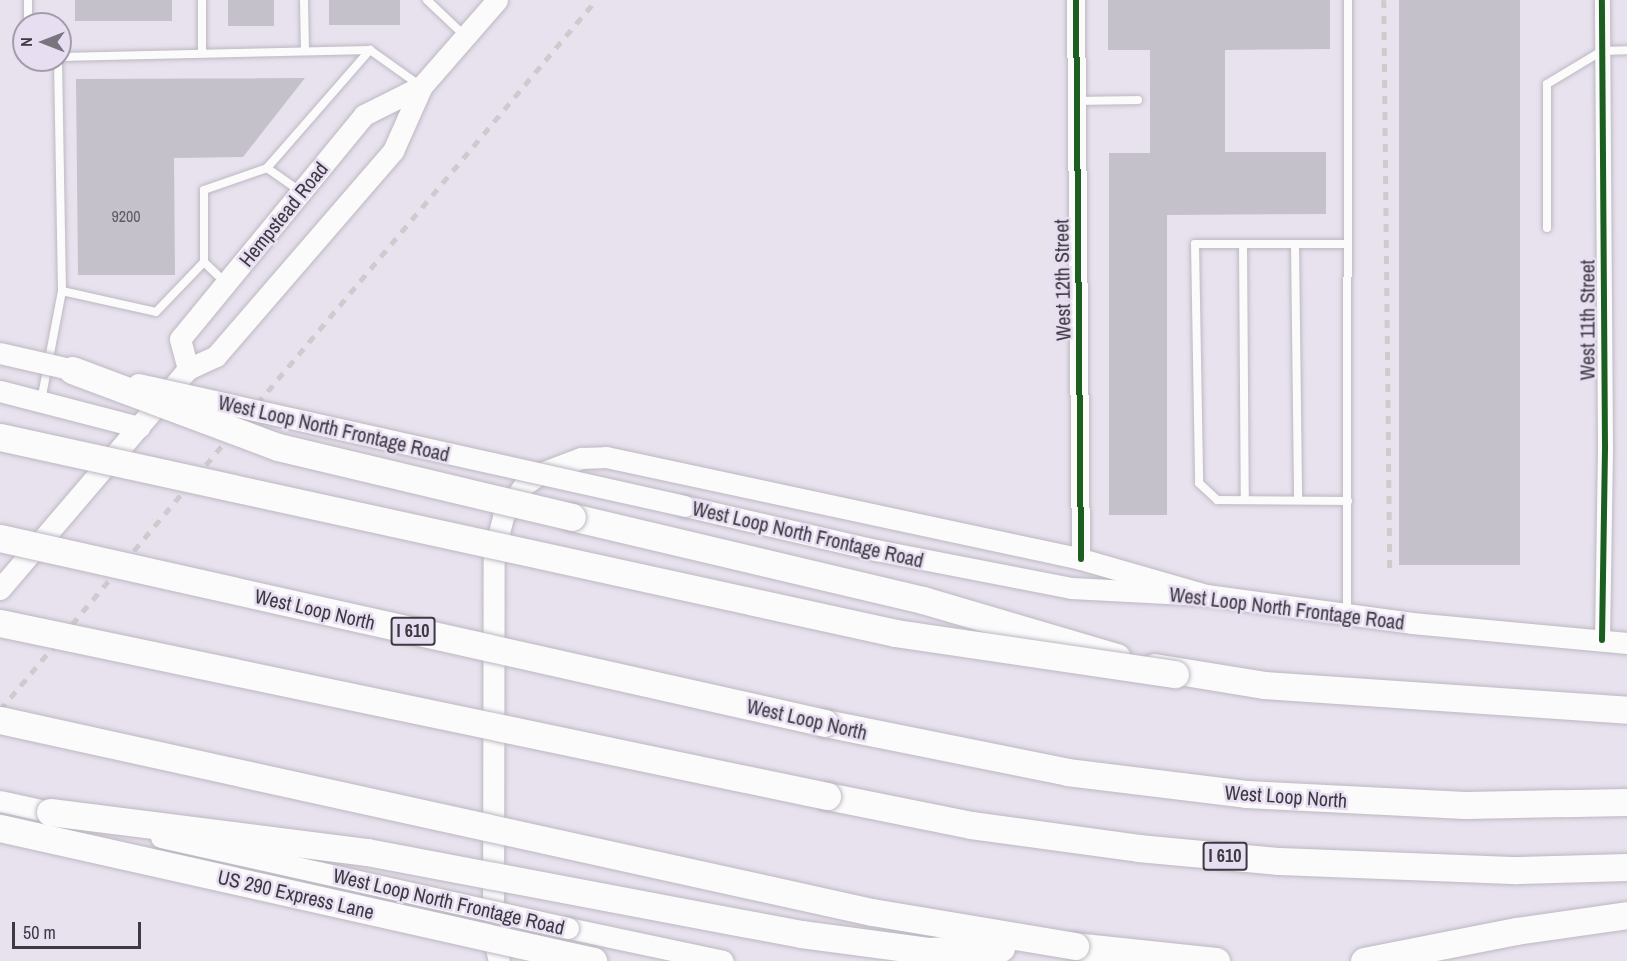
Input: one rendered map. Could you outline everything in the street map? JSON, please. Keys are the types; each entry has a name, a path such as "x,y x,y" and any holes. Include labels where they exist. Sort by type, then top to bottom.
{"highway":[{"path":"72,370 278,447 923,600 1175,674"},
{"path":"0,437 896,633 1264,685 1627,710"},
{"name":"West Loop North","path":"0,538 825,723 1067,772 1246,794 1465,805 1627,802"},
{"name":"I 610","path":"0,622 827,796 982,826 1138,849 1279,861 1506,869 1627,867"},
{"path":"0,720 861,910 1075,946 1216,961"},
{"path":"50,812 367,852 730,923 928,951 1075,946"},
{"name":"US 290 Express Lane","path":"0,828 592,961"},
{"path":"1364,961 1516,931 1627,915"}],"main road":[{"name":"Hempstead Road","path":"0,589 188,369 216,356 393,151 422,86 497,0"},
{"name":"Hempstead Road","path":"188,369 180,339 364,115 422,86"},
{"name":"West Loop North Frontage Road","path":"0,353 876,550 1071,588 1206,595 1347,615 1627,643"},
{"path":"0,391 139,427"},
{"path":"499,961 493,937 494,553 503,516 524,485 541,473 581,458 606,457 1081,559 1206,595"},
{"name":"West Loop North Frontage Road","path":"0,801 723,961"}],"street":[{"name":"West 12th Street","path":"1076,0 1081,559"},
{"name":"West 11th Street","path":"1602,0 1605,446 1602,640"}],"lane":[{"path":"202,0 202,52"},
{"path":"304,0 305,51"},
{"path":"427,0 466,37"},
{"path":"1347,615 1348,0"},
{"path":"72,57 202,52 370,50 422,86"},
{"path":"62,291 156,312 204,262 204,190 267,168 370,50"},
{"path":"1547,228 1547,84 1602,51 1627,50"},
{"path":"41,401 62,291 59,72"},
{"path":"1076,101 1138,100"},
{"path":"267,168 301,192"},
{"path":"1348,244 1195,244 1199,483 1217,500 1348,501"},
{"path":"1243,244 1245,500"},
{"path":"1295,244 1298,500"},
{"path":"204,262 226,283"}],"building":[{"path":"75,0 172,0 172,21 75,21"},
{"path":"228,0 274,0 274,26 228,26"},
{"path":"329,0 400,0 400,25 329,25"},
{"path":"1108,0 1330,0 1330,49 1225,50 1225,152 1326,152 1326,214 1167,215 1167,515 1109,515 1109,153 1150,153 1150,50 1108,50"},
{"path":"1399,0 1520,0 1520,565 1399,565"},
{"path":"305,78 243,157 174,158 175,275 78,275 76,79"}],"railway":[{"path":"0,710 596,0"},
{"path":"1384,0 1390,569"}],"cycle path":[{"path":"1076,0 1081,559"},
{"path":"1602,0 1605,445 1602,640"}]}
